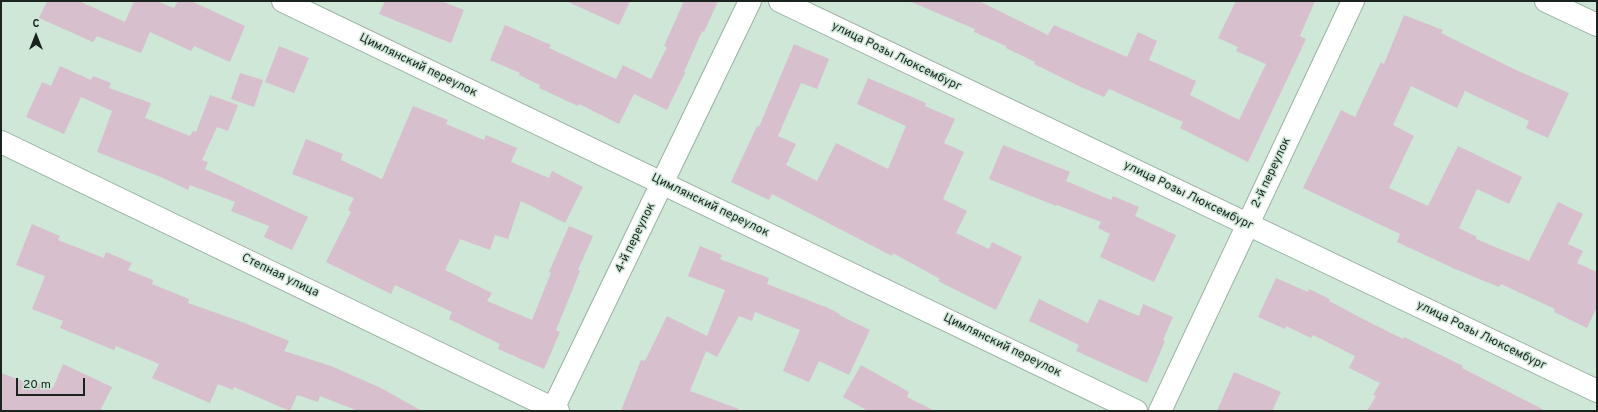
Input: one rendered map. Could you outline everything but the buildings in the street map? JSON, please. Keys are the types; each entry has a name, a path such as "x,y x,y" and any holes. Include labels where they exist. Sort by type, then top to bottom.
{"street":[{"name":"Цимлянский переулок","path":"283,1 1136,411"},
{"name":"4-й переулок","path":"555,410 750,1"},
{"name":"улица Розы Люксембург","path":"780,1 1597,391"},
{"name":"2-й переулок","path":"1160,411 1353,1"},
{"path":"1546,1 1597,25"},
{"name":"Степная улица","path":"1,142 555,410"}]}
